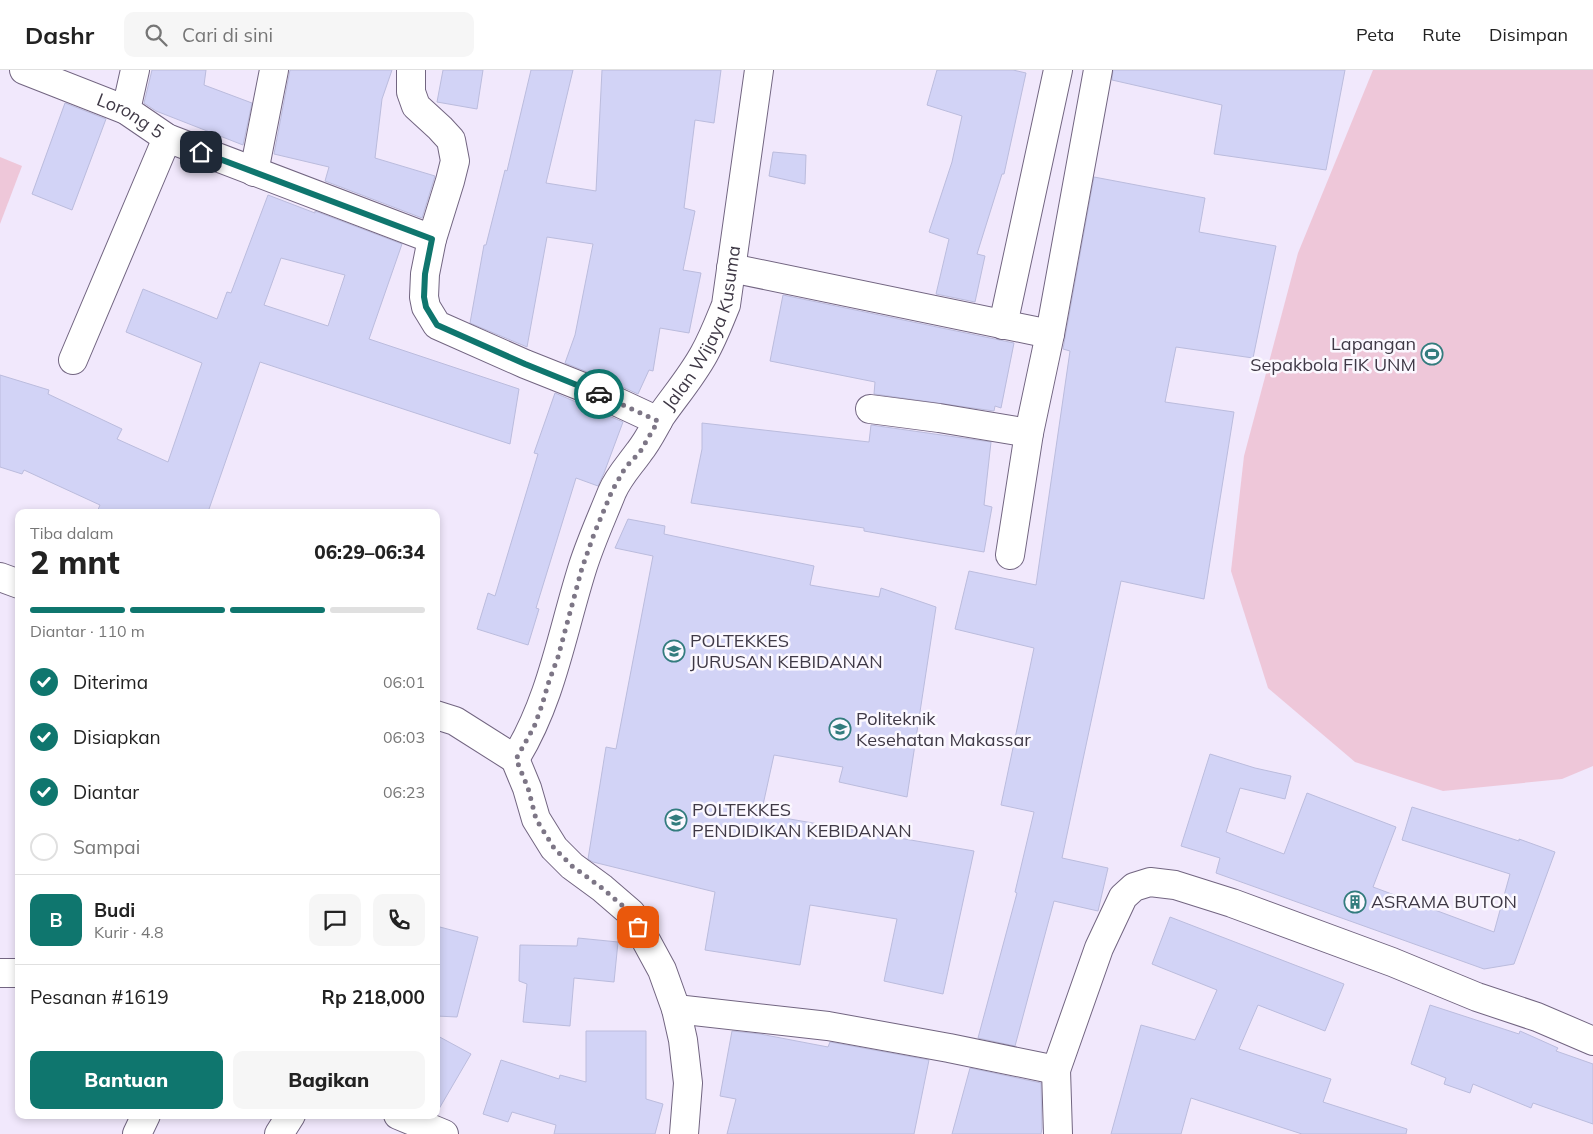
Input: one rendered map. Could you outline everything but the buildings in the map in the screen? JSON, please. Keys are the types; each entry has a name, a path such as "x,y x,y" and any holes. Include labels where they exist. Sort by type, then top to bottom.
{"street":[{"name":"Lorong 5","path":"24,70 126,110 167,138 432,239"},
{"path":"126,110 135,70"},
{"path":"254,172 274,70"},
{"path":"411,70 411,92 416,106 451,140 455,161 432,239 425,274 424,297 426,307 437,325 525,364 598,393 658,421"},
{"name":"Jalan Wijaya Kusuma","path":"516,759 534,727 542,705 558,657 582,568 612,491 625,468 640,452 658,421 703,356 717,330 726,305 759,70"},
{"path":"1004,325 1058,70"},
{"path":"1010,554 1029,433 1050,334 1098,70"},
{"path":"73,360 167,138"},
{"path":"731,268 1050,334"},
{"path":"870,409 1029,433"},
{"path":"0,577 15,583"},
{"path":"440,716 455,721 516,759 528,788 536,819 554,848 572,866 631,913 662,970 676,1009 683,1040 688,1083 684,1134"},
{"path":"1058,1134 1056,1070 1099,948 1123,897 1134,888 1150,882 1175,886 1232,904 1392,962 1593,1041"},
{"path":"0,973 15,973"},
{"path":"676,1009 828,1026 1056,1070"},
{"path":"137,1134 144,1119"},
{"path":"279,1134 288,1119"},
{"path":"408,1119 444,1134"}],"shaded area":[{"name":"Lapangan Sepakbola FIK UNM","path":"1373,70 1593,70 1593,766 1562,779 1443,791 1355,762 1268,688 1231,571 1244,456 1298,253"},
{"path":"0,157 22,166 0,224"}],"way so far":[{"path":"599,394 658,421 640,452 625,468 612,491 582,568 558,657 542,705 534,727 516,759 528,788 536,819 554,848 572,866 631,913 638,927"}],"place":[{"name":"Lapangan Sepakbola FIK UNM","path":"1432,354"},
{"name":"POLTEKKES JURUSAN KEBIDANAN","path":"674,651"},
{"name":"Politeknik Kesehatan Makassar","path":"840,729"},
{"name":"POLTEKKES PENDIDIKAN KEBIDANAN","path":"676,820"},
{"name":"ASRAMA BUTON","path":"1355,902"}],"route":[{"path":"201,152 432,239 425,274 424,297 429,314 437,325 599,394"}]}
